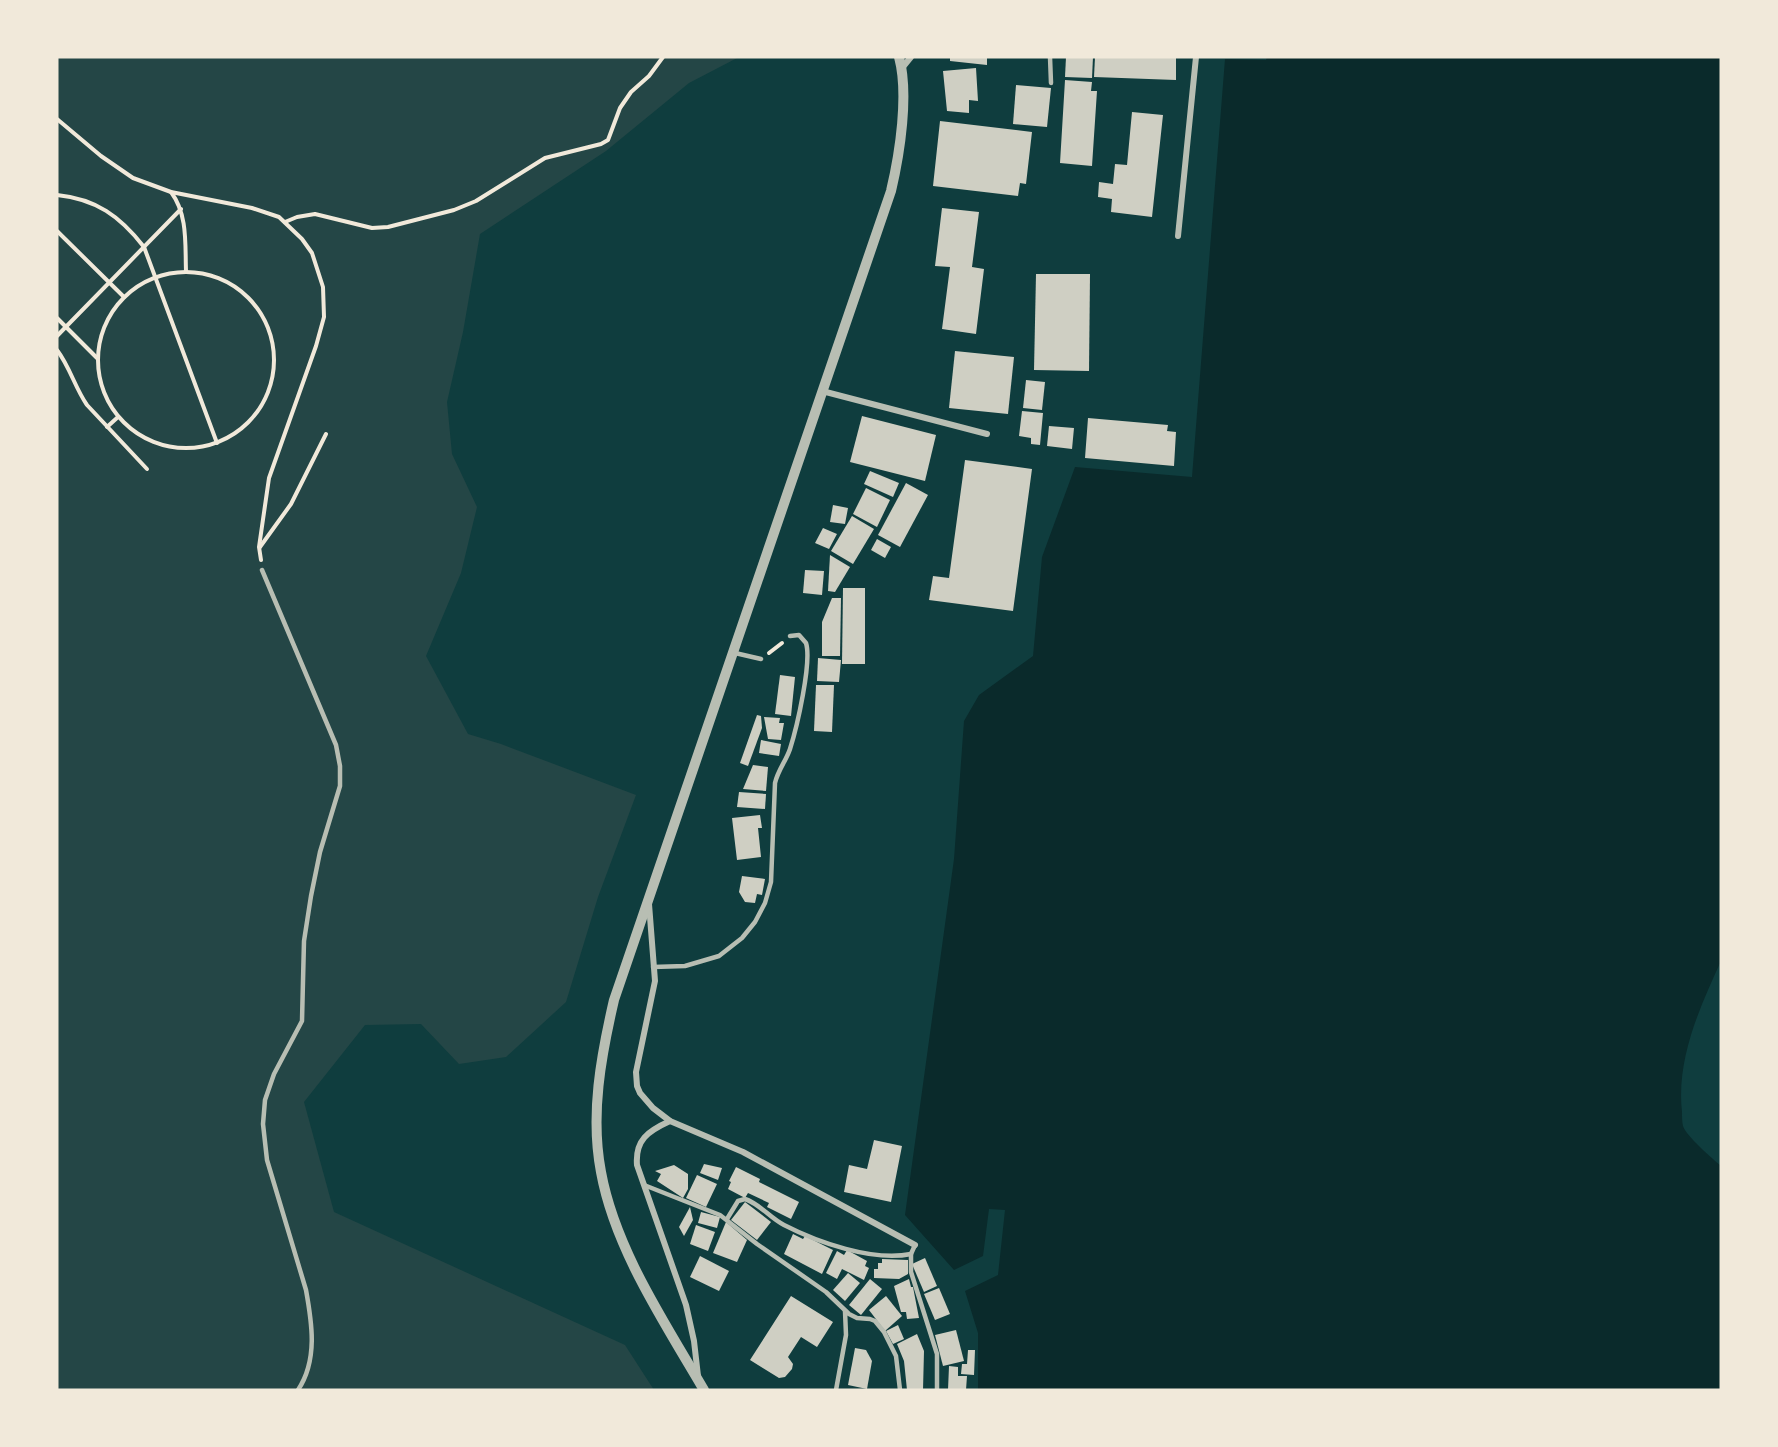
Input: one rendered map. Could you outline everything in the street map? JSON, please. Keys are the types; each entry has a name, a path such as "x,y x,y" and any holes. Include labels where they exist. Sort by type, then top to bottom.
{"street":[{"path":"701,1386 651,1299 621,1239 605,1193 597,1147 598,1097 606,1035 614,1000 895,174 901,133 902,61 911,57"},
{"path":"1178,236 1196,57"},
{"path":"822,391 987,434"},
{"path":"649,897 654,991 636,1080 645,1100 670,1121 743,1152 915,1245"},
{"path":"670,1121 652,1130 639,1143 636,1157 642,1184 683,1296 694,1341 701,1386"}],"lane":[{"path":"1050,57 1050,83"},
{"path":"262,570 336,745 341,776 337,801 320,852 311,896 304,941 302,1021 269,1086 263,1112 267,1160 306,1290 312,1329 309,1364 304,1382 298,1390"},
{"path":"654,967 685,966 719,956 742,938 755,922 765,903 771,882 775,783 790,748 808,661 808,648 804,639 799,635 790,636"},
{"path":"733,653 761,659"},
{"path":"642,1184 727,1219 757,1244 826,1292 845,1311 857,1318 870,1319 884,1332 896,1356 900,1390"},
{"path":"727,1219 738,1201 745,1199 782,1224 833,1245 874,1254 911,1254"},
{"path":"915,1245 911,1254 914,1281 924,1306 937,1354 937,1390"},
{"path":"836,1390 846,1335 845,1311"}],"path":[{"path":"285,222 315,214 380,229 454,210 476,201 535,163 554,155 601,144 608,140 620,108 631,92 649,76 663,57"},
{"path":"57,119 101,156 133,178 171,192 252,208 279,217 302,239 312,253 323,287 324,317 316,346 268,478 259,547 262,570"},
{"path":"171,192 181,209 184,223 186,272"},
{"path":"57,195 82,199 100,206 123,223 144,247 217,443"},
{"path":"57,336 181,209"},
{"path":"57,231 124,297"},
{"path":"186,272 215,276 241,290 261,312 273,339 275,369 267,397 251,422 227,439 217,443 199,448 170,448 145,439 123,424 108,403 99,378 97,358 103,327 124,297 136,286 155,278 186,272"},
{"path":"57,318 97,358"},
{"path":"57,350 80,395 147,469"},
{"path":"108,427 118,417"},
{"path":"259,547 291,504 326,434"},
{"path":"761,659 790,636"}],"shaded area":[{"path":"57,57 739,57 689,83 606,151 480,234 463,332 447,402 452,454 477,507 461,573 426,656 468,734 501,744 636,795 598,897 566,1002 506,1057 459,1064 421,1024 365,1025 304,1102 334,1212 625,1345 654,1390 57,1390"},
{"path":"1267,57 1721,57 1721,961 1691,1034 1681,1092 1682,1123 1685,1130 1721,1166 1721,1390 978,1390 978,1333 965,1291 998,1275 1005,1210 989,1209 983,1256 954,1270 905,1215 954,859 964,721 979,695 1033,656 1042,557 1075,467 1192,477 1225,59 1266,60"}],"building":[{"path":"950,57 987,57 987,65 950,61"},
{"path":"1066,57 1093,57 1092,78 1065,77"},
{"path":"1095,57 1176,57 1176,80 1094,77"},
{"path":"976,68 978,101 969,100 969,113 947,111 943,71"},
{"path":"1065,80 1092,82 1091,91 1097,91 1092,166 1060,163"},
{"path":"1016,85 1051,88 1047,127 1013,124"},
{"path":"1132,112 1163,115 1152,217 1111,212 1112,199 1098,197 1099,182 1113,184 1115,164 1127,165"},
{"path":"940,121 1032,132 1026,184 1020,183 1018,196 933,186"},
{"path":"942,208 979,212 972,267 984,269 976,334 942,329 950,267 935,266"},
{"path":"1036,274 1090,274 1089,371 1034,370"},
{"path":"955,351 1014,357 1008,414 949,408"},
{"path":"1026,380 1045,382 1042,410 1023,408"},
{"path":"1022,411 1043,413 1040,445 1031,444 1031,438 1019,436"},
{"path":"862,416 936,435 925,481 850,462"},
{"path":"1088,418 1168,425 1167,431 1176,432 1174,466 1085,458"},
{"path":"1049,426 1074,428 1072,449 1047,446"},
{"path":"965,460 1032,469 1013,611 929,600 933,576 949,578"},
{"path":"870,471 899,483 893,497 864,484"},
{"path":"906,483 928,495 900,547 878,535"},
{"path":"866,488 890,500 877,527 853,514"},
{"path":"833,505 848,508 845,524 830,522"},
{"path":"852,516 874,529 853,564 831,551"},
{"path":"823,528 837,534 829,549 815,543"},
{"path":"877,539 891,547 885,558 871,550"},
{"path":"830,555 850,567 835,592 828,591"},
{"path":"805,570 824,571 822,595 803,593"},
{"path":"843,588 865,588 865,664 842,664"},
{"path":"832,598 841,598 840,656 822,656 822,622"},
{"path":"818,658 841,660 839,682 817,681"},
{"path":"780,675 795,677 791,716 775,714"},
{"path":"816,685 834,685 832,732 814,731"},
{"path":"757,715 761,716 762,728 748,766 740,763"},
{"path":"764,717 780,718 779,723 784,723 781,740 768,739"},
{"path":"761,740 781,744 779,756 759,753"},
{"path":"753,765 768,767 766,791 743,789"},
{"path":"739,792 766,794 765,809 737,807"},
{"path":"760,815 762,828 758,828 761,857 737,860 732,818"},
{"path":"742,876 765,879 762,895 757,894 755,903 745,902 739,892"},
{"path":"874,1140 902,1146 891,1202 844,1192 849,1165 867,1169"},
{"path":"704,1164 722,1168 718,1180 700,1173"},
{"path":"674,1165 688,1174 688,1189 683,1198 657,1181 661,1174 655,1171"},
{"path":"736,1167 760,1179 759,1182 799,1202 791,1219 767,1207 769,1203 748,1193 745,1198 728,1189"},
{"path":"697,1175 717,1184 706,1207 686,1198"},
{"path":"745,1202 771,1222 757,1240 731,1220"},
{"path":"690,1207 693,1220 684,1236 679,1227"},
{"path":"701,1212 720,1217 717,1228 698,1223"},
{"path":"726,1222 747,1240 737,1262 713,1253"},
{"path":"696,1225 715,1232 708,1251 690,1244"},
{"path":"793,1234 803,1239 805,1236 833,1250 822,1274 784,1254"},
{"path":"847,1250 867,1261 865,1266 869,1268 864,1280 842,1269 837,1279 826,1273 837,1251 844,1255"},
{"path":"700,1256 729,1271 719,1291 690,1277"},
{"path":"925,1258 937,1286 924,1292 912,1264"},
{"path":"882,1259 908,1260 908,1274 899,1279 874,1278 874,1269 878,1269 878,1263 882,1263"},
{"path":"848,1273 860,1283 845,1301 833,1290"},
{"path":"870,1279 882,1289 861,1315 849,1305"},
{"path":"909,1279 913,1287 919,1318 907,1319 906,1312 901,1312 894,1286"},
{"path":"939,1288 950,1314 935,1320 924,1294"},
{"path":"791,1296 833,1322 817,1347 801,1337 788,1357 793,1364 792,1369 785,1377 779,1378 750,1360"},
{"path":"886,1296 902,1316 885,1331 869,1310"},
{"path":"898,1325 904,1339 893,1344 886,1331"},
{"path":"956,1330 964,1361 943,1366 935,1335"},
{"path":"917,1334 924,1351 923,1390 907,1390 904,1361 897,1344"},
{"path":"855,1348 866,1350 872,1361 867,1389 848,1385"},
{"path":"968,1350 975,1350 974,1375 961,1374 962,1364 967,1364"},
{"path":"949,1366 958,1367 958,1376 967,1376 966,1390 948,1390"}]}
